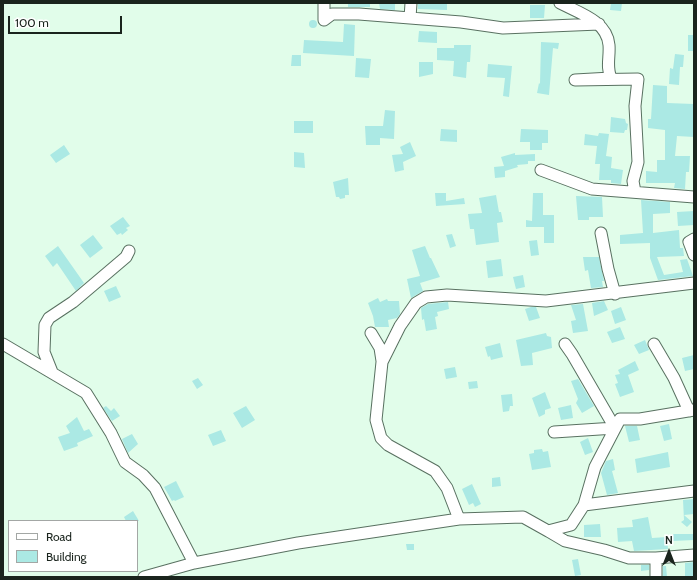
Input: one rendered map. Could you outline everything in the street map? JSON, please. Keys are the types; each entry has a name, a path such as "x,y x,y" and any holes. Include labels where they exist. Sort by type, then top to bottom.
{"street":[{"path":"324,3 324,20 332,14 460,22 503,28 600,24"},
{"path":"410,18 411,3"},
{"path":"560,3 600,24 607,35 609,45 607,71 611,78 575,80 638,79 635,106 638,162 633,181 635,192"},
{"path":"540,170 592,189 694,197"},
{"path":"602,233 608,269 615,294"},
{"path":"694,239 689,242 694,255"},
{"path":"52,372 44,352 45,325 49,318 73,302 126,257 129,251"},
{"path":"382,362 400,326 416,303 426,297 447,295 546,301 615,294 694,283"},
{"path":"371,333 380,348 382,362 376,420 381,438 388,444 434,471 447,488 459,519"},
{"path":"3,344 86,393 111,432 125,462 143,475 155,488 194,563"},
{"path":"565,344 615,428"},
{"path":"548,531 571,525 584,504 595,467 620,419 640,419 692,410 654,344"},
{"path":"554,432 615,428"},
{"path":"584,504 694,491"},
{"path":"144,577 194,563 298,543 459,519 523,517 565,541 604,550 629,558 656,558 694,554"},
{"path":"656,558 656,577"}],"building":[{"path":"348,3 370,3 370,7 348,7"},
{"path":"379,3 395,3 395,10 380,9"},
{"path":"418,3 447,3 447,10 418,9"},
{"path":"611,3 622,3 621,11 610,10"},
{"path":"530,5 545,5 544,18 530,18"},
{"path":"311,20 315,20 317,24 315,28 311,28 309,26 309,22"},
{"path":"344,24 355,25 354,56 303,53 304,40 343,42"},
{"path":"419,31 437,32 437,43 418,42"},
{"path":"688,35 694,35 694,51 688,51"},
{"path":"541,42 559,43 558,49 553,48 549,95 537,93 539,83 540,84"},
{"path":"454,45 471,45 470,62 467,62 466,78 453,76 454,61 437,60 437,48 454,48"},
{"path":"675,54 684,55 683,67 680,67 679,85 669,84 670,68 673,69"},
{"path":"292,55 301,55 301,66 291,66"},
{"path":"356,58 371,59 369,78 355,77"},
{"path":"419,62 433,62 433,74 419,77"},
{"path":"488,64 512,66 509,97 503,96 505,78 487,77"},
{"path":"653,85 667,86 667,103 694,104 694,137 677,136 675,156 690,156 689,172 686,172 685,189 674,188 675,183 646,183 646,171 657,172 657,160 665,160 665,130 648,128 648,119 651,119"},
{"path":"385,110 395,111 394,139 380,138 380,145 366,145 365,126 383,126"},
{"path":"611,117 625,119 626,123 628,124 627,130 625,130 624,133 610,132"},
{"path":"294,121 313,121 313,133 294,133"},
{"path":"441,129 457,130 457,142 440,141"},
{"path":"521,129 548,130 548,143 542,143 542,150 530,150 530,142 520,142"},
{"path":"599,133 609,134 606,156 612,157 611,168 623,170 621,184 611,183 611,180 599,180 600,164 595,164 597,146 584,145 585,134 598,136"},
{"path":"410,142 416,156 403,162 404,170 395,172 392,155 403,154 400,147"},
{"path":"64,145 70,154 56,163 50,155"},
{"path":"294,152 304,153 305,168 294,167"},
{"path":"515,153 515,155 535,154 535,161 528,161 528,164 517,165 518,167 505,171 505,177 495,178 494,167 504,166 501,157"},
{"path":"348,178 349,195 345,195 345,198 340,199 339,197 336,197 333,182"},
{"path":"435,193 446,193 446,201 464,198 465,204 436,206"},
{"path":"533,193 543,193 543,215 554,215 554,243 544,243 544,227 526,227 526,220 532,221"},
{"path":"496,195 499,212 501,212 503,222 497,223 499,242 476,245 474,229 470,229 468,214 482,213 479,198"},
{"path":"576,196 602,197 603,217 589,217 589,220 578,220"},
{"path":"641,200 670,202 670,213 653,214 653,233 679,230 680,248 683,248 684,256 657,257 664,275 683,272 680,260 687,259 693,276 658,280 650,258 650,243 620,244 620,235 643,233"},
{"path":"694,211 694,225 678,226 677,212"},
{"path":"123,217 130,226 126,228 128,230 122,235 121,233 117,235 110,226"},
{"path":"452,234 456,246 450,248 446,235"},
{"path":"93,235 103,248 90,258 80,245"},
{"path":"537,240 539,255 531,256 529,241"},
{"path":"58,246 84,283 76,291 57,263 53,267 45,256"},
{"path":"425,246 440,277 420,283 423,291 411,298 407,279 420,276 412,250"},
{"path":"583,257 599,257 604,281 602,281 603,287 591,288 588,270 585,271"},
{"path":"501,259 503,276 488,278 486,261"},
{"path":"523,275 525,287 516,289 513,277"},
{"path":"116,286 121,297 109,302 104,291"},
{"path":"378,298 380,302 387,299 388,301 399,301 400,314 397,318 388,320 389,327 375,327 368,303"},
{"path":"604,301 608,310 594,316 592,303"},
{"path":"448,302 449,309 437,312 438,316 435,317 437,329 426,331 424,319 422,320 421,308 428,304"},
{"path":"583,304 588,331 573,333 571,321 576,320 571,305"},
{"path":"536,307 540,318 529,321 525,309"},
{"path":"621,307 626,320 615,324 611,311"},
{"path":"620,327 625,339 612,343 607,332"},
{"path":"546,333 547,336 551,337 552,348 532,353 533,365 521,366 516,340"},
{"path":"645,340 649,350 639,354 634,345"},
{"path":"500,343 503,357 491,360 490,356 488,357 485,347"},
{"path":"694,355 694,369 685,371 682,358"},
{"path":"635,361 639,370 628,375 634,392 620,397 615,384 618,383 615,375 620,374 618,370"},
{"path":"455,367 457,377 446,379 444,369"},
{"path":"198,378 203,385 197,389 192,381"},
{"path":"578,379 594,406 582,413 576,403 578,399 571,381"},
{"path":"477,381 478,388 469,389 468,382"},
{"path":"545,392 551,408 545,410 545,414 539,417 532,398"},
{"path":"512,394 513,406 510,406 509,411 503,412 501,395"},
{"path":"571,405 573,418 561,420 558,408"},
{"path":"106,406 111,411 114,408 120,416 112,421 103,408"},
{"path":"246,406 255,420 242,428 233,413"},
{"path":"77,417 84,431 89,429 93,436 77,443 78,446 64,451 58,437 70,433 66,426"},
{"path":"669,424 672,439 664,441 660,426"},
{"path":"625,426 637,426 640,440 629,442"},
{"path":"221,430 226,441 213,446 208,435"},
{"path":"132,434 138,444 128,453 122,439"},
{"path":"588,438 593,452 585,455 580,442"},
{"path":"542,449 543,452 548,451 551,467 532,470 529,454 534,453 534,450"},
{"path":"668,452 670,467 637,473 635,459"},
{"path":"613,459 615,470 612,471 618,493 607,495 601,473 606,461"},
{"path":"500,477 501,486 492,487 492,478"},
{"path":"176,481 184,497 172,501 164,487"},
{"path":"472,484 481,504 475,507 473,503 469,505 462,489"},
{"path":"694,499 694,514 684,515 692,522 687,527 681,522 684,520 683,500"},
{"path":"133,511 139,521 126,520 124,517"},
{"path":"648,517 652,538 667,537 668,549 634,551 632,541 618,542 617,528 633,527 632,520"},
{"path":"600,524 601,537 584,537 584,525"},
{"path":"673,534 694,534 694,540 673,541"},
{"path":"406,544 414,544 414,550 407,550"},
{"path":"578,559 581,575 575,576 572,560"},
{"path":"694,562 694,576 685,576 685,563"},
{"path":"641,565 649,565 649,570 641,571"},
{"path":"663,566 666,566 667,577 663,577"}]}
